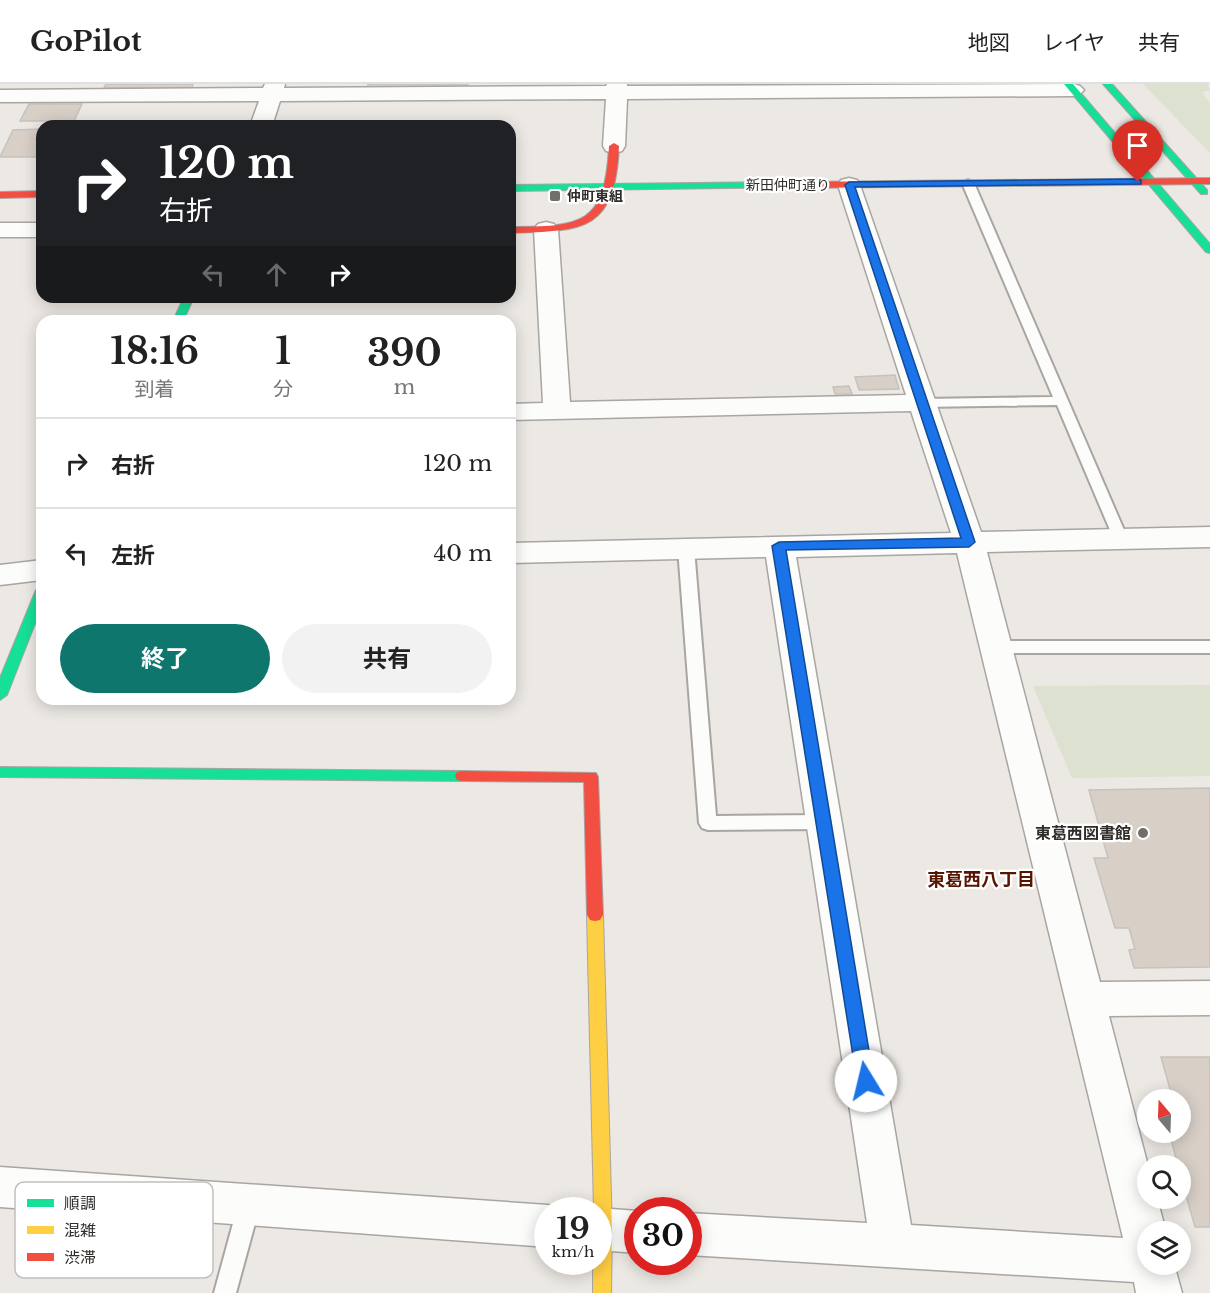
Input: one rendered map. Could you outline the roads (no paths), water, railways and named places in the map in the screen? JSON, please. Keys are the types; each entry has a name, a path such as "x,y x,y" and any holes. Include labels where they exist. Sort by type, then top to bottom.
{"street":[{"path":"1107,84 1210,199"},
{"path":"0,96 273,89 1071,87 1210,250"},
{"path":"516,230 546,229 589,221 602,210 612,186 617,88"},
{"path":"263,120 273,89"},
{"name":"新田仲町通り","path":"516,188 1210,181"},
{"path":"849,185 969,542 1141,1221"},
{"path":"0,195 36,194"},
{"path":"546,229 557,411"},
{"path":"0,230 36,230"},
{"path":"516,412 922,403"},
{"path":"516,553 1120,537 1208,540"},
{"path":"779,546 892,1245"},
{"path":"0,575 36,571"},
{"path":"0,695 36,605"},
{"path":"0,772 591,777 613,1230 602,1293"},
{"path":"1084,999 1210,998"},
{"path":"0,1187 15,1188"},
{"path":"213,1202 534,1225"},
{"path":"702,1235 1137,1261"},
{"path":"1155,1275 1159,1293"}],"lane":[{"path":"968,183 1120,537"},
{"path":"922,403 1063,401"},
{"path":"686,548 708,823 824,822"},
{"path":"996,647 1210,647"},
{"path":"225,1293 249,1205"}],"place":[{"name":"仲町東組","path":"555,196"},
{"name":"東葛西図書館","path":"1143,833"}],"district":[{"name":"東葛西八丁目","path":"981,880"}]}
